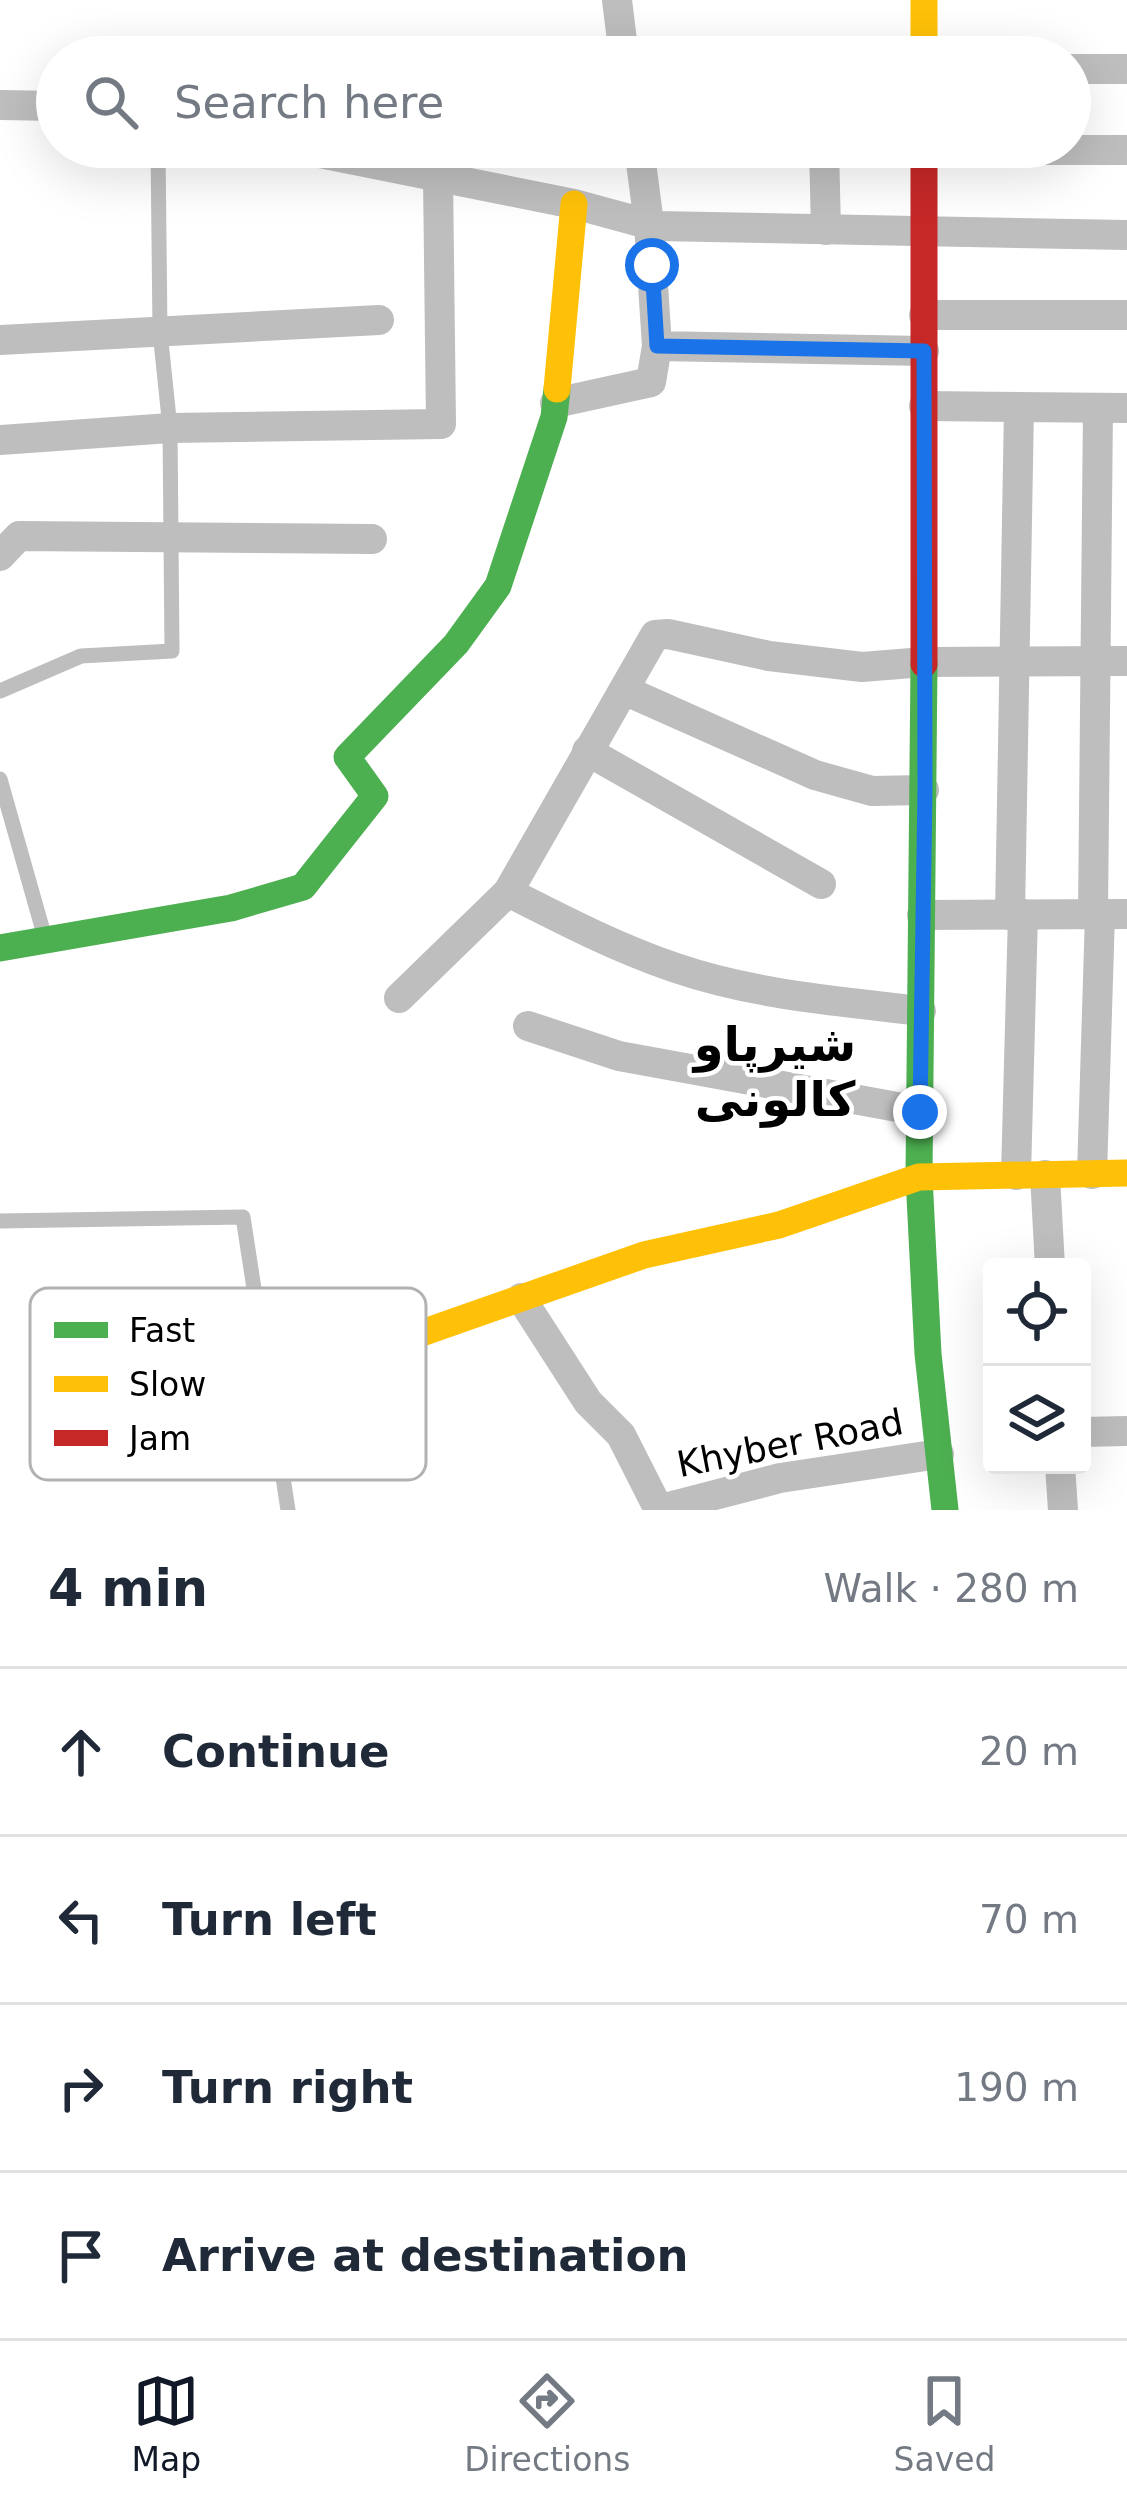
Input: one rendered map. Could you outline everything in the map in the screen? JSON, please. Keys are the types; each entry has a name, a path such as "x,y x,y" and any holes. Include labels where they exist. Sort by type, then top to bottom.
{"street":[{"path":"617,0 621,36"},
{"path":"924,0 924,36"},
{"path":"1091,69 1127,69"},
{"path":"0,104 36,105"},
{"path":"1091,150 1127,150"},
{"path":"394,168 649,224 1127,235"},
{"path":"555,403 651,382 657,346 642,168"},
{"path":"825,168 826,230"},
{"path":"924,168 925,790 919,1177 928,1354 945,1510"},
{"path":"0,440 170,428 441,424 438,177"},
{"path":"0,948 230,908 303,887 375,796 347,757 456,644 498,586 555,403 574,205"},
{"path":"924,315 1127,315"},
{"path":"0,340 379,320"},
{"path":"657,346 924,351"},
{"path":"924,406 1112,408 1092,662 1106,914 1092,1174"},
{"path":"1019,407 1017,915 1030,1175 1048,1258"},
{"path":"0,556 19,536 372,539"},
{"path":"398,998 508,892 650,640 661,633 770,656 839,664 1127,661"},
{"path":"624,690 815,775 872,791 925,790"},
{"path":"587,751 821,884"},
{"path":"508,892 590,934 678,969 777,994 921,1011"},
{"path":"922,915 1106,914"},
{"path":"528,1025 620,1057 920,1112"},
{"path":"426,1331 644,1255 779,1225 919,1177 1127,1173"},
{"path":"521,1298 589,1402 621,1435 658,1510"},
{"path":"1091,1432 1127,1431"},
{"name":"Khyber Road","path":"658,1510 780,1478 939,1454"},
{"path":"1061,1474 1063,1510"}],"lane":[{"path":"0,691 81,656 172,651 170,428 160,332 158,168"},
{"path":"0,779 46,940"},
{"path":"0,1221 244,1216 254,1288"},
{"path":"283,1480 288,1510"}],"traffic: fast":[{"path":"0,948 231,908 303,887 375,796 347,757 456,644 498,586 554,417 557,389"},
{"path":"924,664 919,1177 928,1354 945,1510"}],"traffic: slow":[{"path":"924,0 924,36"},
{"path":"557,389 574,204"},
{"path":"426,1332 644,1255 779,1225 919,1177 1127,1173"}],"traffic: jam":[{"path":"924,168 924,664"}],"district":[{"name":"شیرپاو کالونی","path":"775,1072"}],"route":[{"path":"652,265 657,346 924,351 920,1112"}]}
